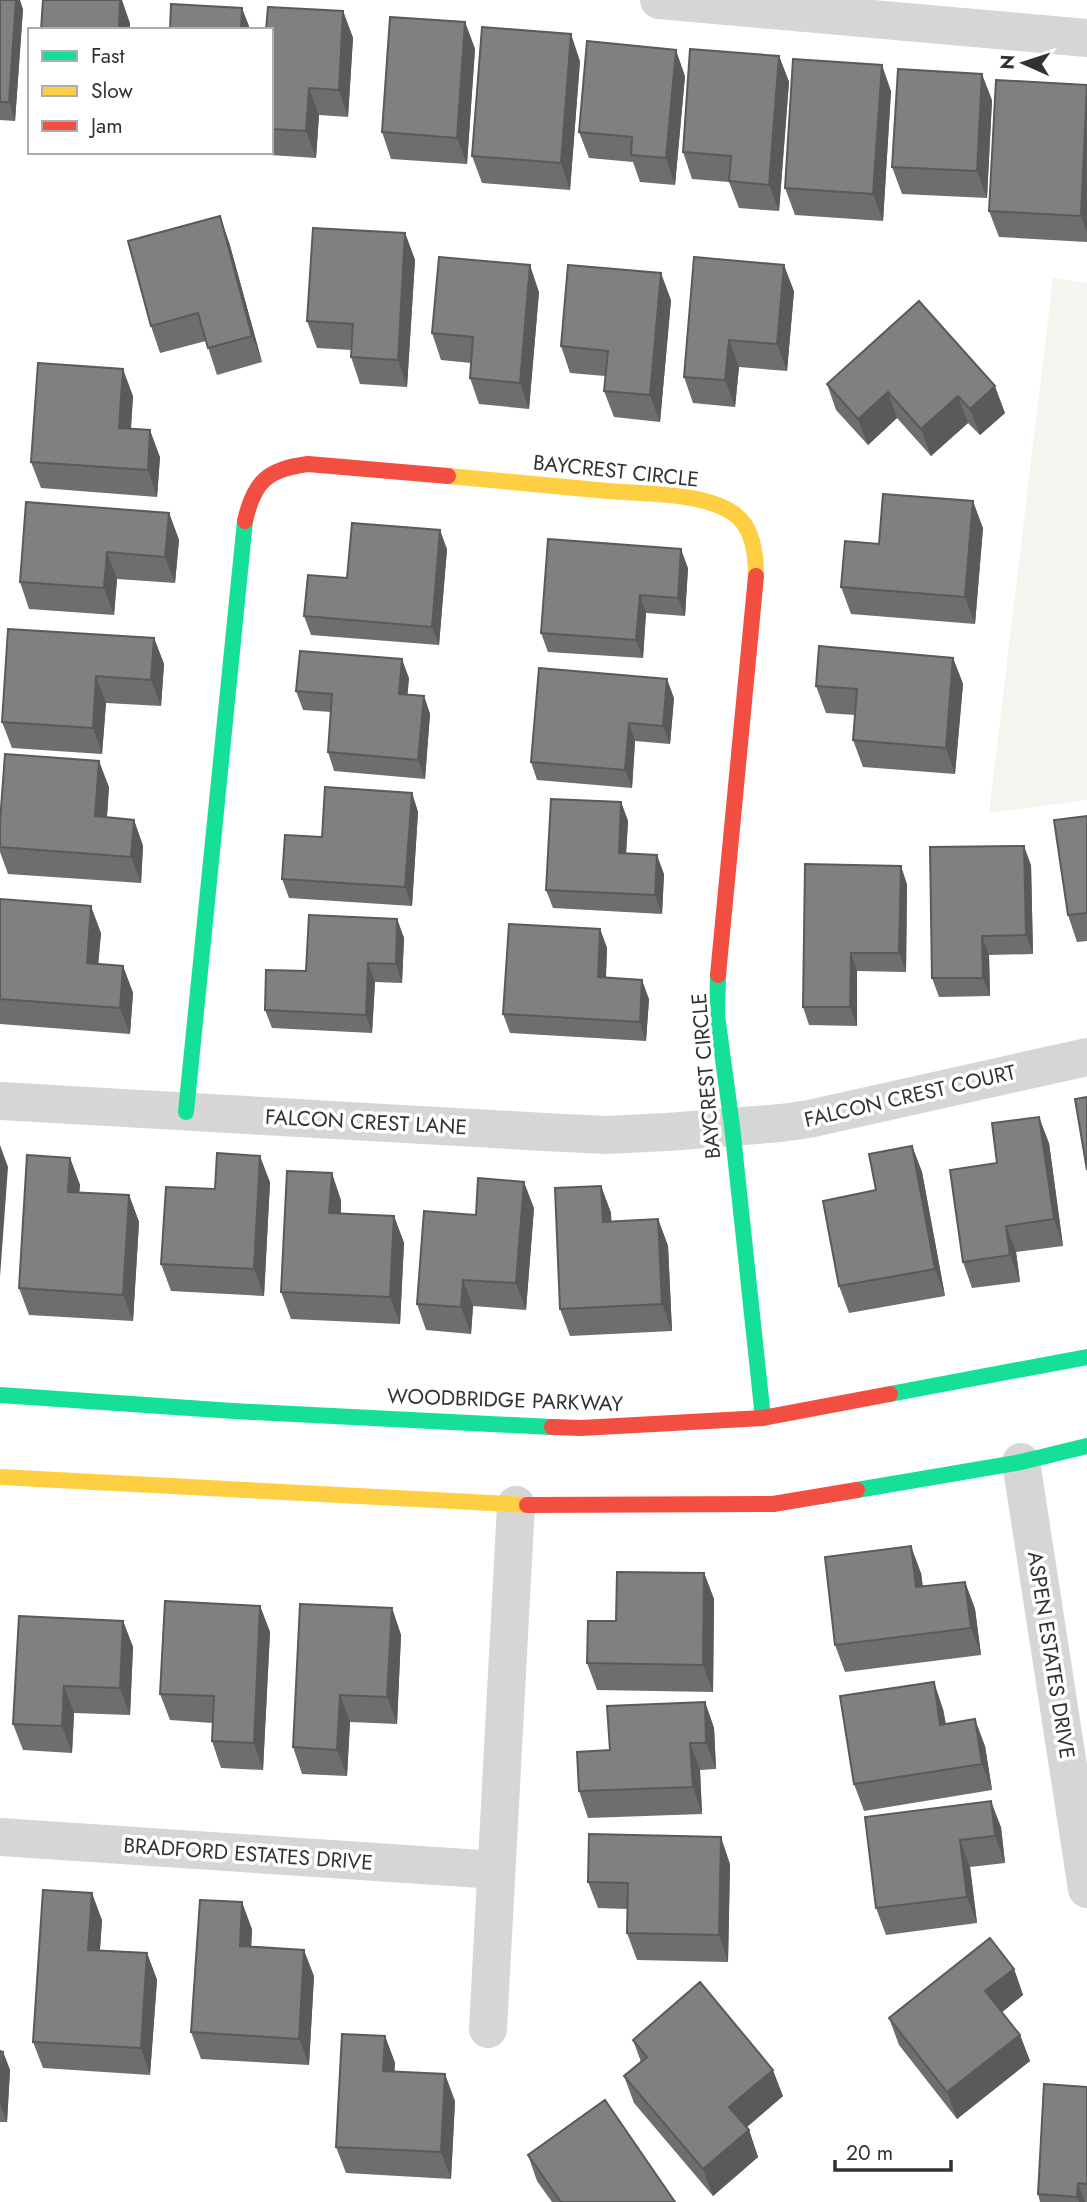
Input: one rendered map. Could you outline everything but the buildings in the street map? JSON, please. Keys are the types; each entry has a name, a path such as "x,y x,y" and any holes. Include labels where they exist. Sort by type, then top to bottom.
{"main road":[{"name":"BAYCREST CIRCLE","path":"186,1112 246,511 255,489 270,472 288,465 308,464 681,497 711,502 730,509 743,521 757,560 718,964 717,1015 732,1126 763,1418"},
{"name":"WOODBRIDGE PARKWAY","path":"0,1395 233,1411 581,1428 763,1418 1087,1357"},
{"path":"0,1477 476,1501 516,1506 773,1504 1021,1462 1087,1446"}],"street":[{"path":"659,0 1087,38"},
{"name":"FALCON CREST COURT","path":"732,1126 809,1119 1087,1057"},
{"name":"FALCON CREST LANE","path":"0,1101 606,1135 732,1126"},
{"name":"ASPEN ESTATES DRIVE","path":"1021,1462 1087,1889"},
{"path":"488,2029 516,1506"},
{"name":"BRADFORD ESTATES DRIVE","path":"0,1837 496,1870"}],"shaded area":[{"path":"1053,278 1087,283 1087,800 989,813"}],"traffic: fast":[{"path":"186,1112 245,521"},
{"path":"718,975 717,1015 732,1126 763,1418"},
{"path":"890,1394 1087,1357"},
{"path":"0,1395 233,1411 552,1427"},
{"path":"857,1490 1021,1462 1087,1446"}],"traffic: slow":[{"path":"448,476 672,495 705,501 733,513 745,525 754,549 756,576"},
{"path":"0,1477 527,1505"}],"traffic: jam":[{"path":"245,521 253,496 265,479 294,466 308,464 448,476"},
{"path":"718,975 756,576"},
{"path":"552,1427 581,1428 763,1418 890,1394"},
{"path":"527,1505 773,1504 857,1490"}]}
